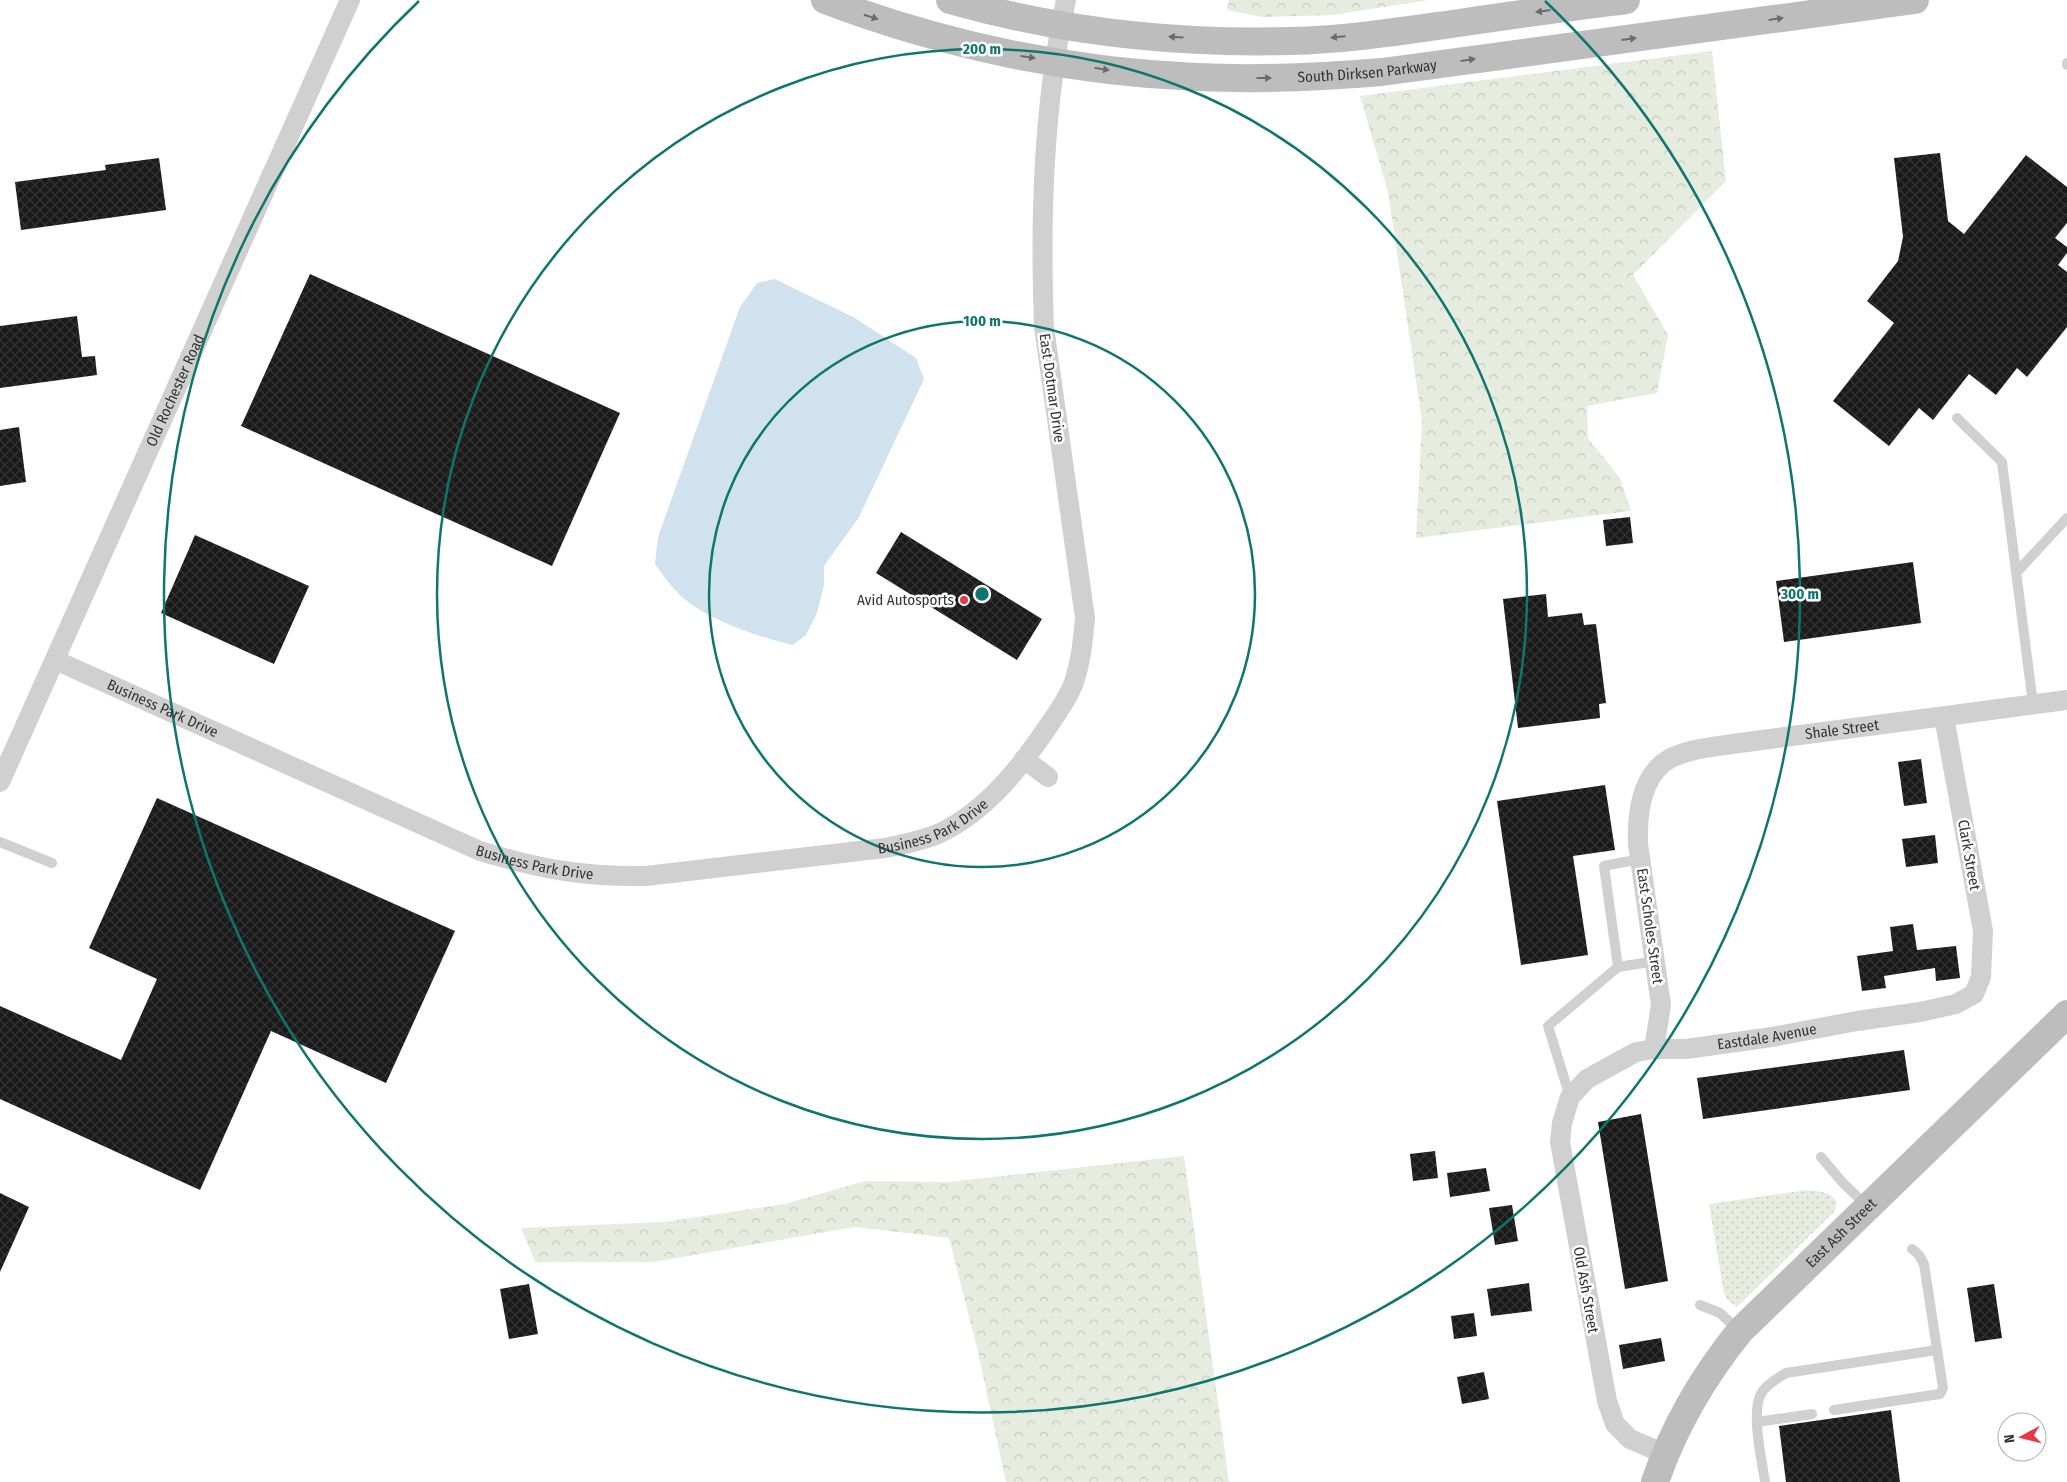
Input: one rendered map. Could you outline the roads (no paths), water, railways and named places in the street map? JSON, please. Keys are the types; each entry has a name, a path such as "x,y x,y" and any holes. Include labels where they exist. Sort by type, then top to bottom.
{"main road":[{"name":"South Dirksen Parkway","path":"825,0 867,16 914,30 1018,56 1124,72 1198,77 1320,77 1382,72 1915,0"},
{"path":"950,0 1014,16 1063,12 1151,36 1290,41 1386,34 1626,0"},
{"name":"East Ash Street","path":"1655,1482 1665,1454 1695,1392 1740,1331 2067,1014"}],"street":[{"name":"Old Rochester Road","path":"0,782 350,0"},
{"name":"East Dotmar Drive","path":"1024,760 1065,702 1073,683 1083,641 1084,618 1044,327 1041,230 1046,129 1054,61 1063,12"},
{"name":"Business Park Drive","path":"55,660 480,850 553,871 614,877 646,876 885,848 918,842 963,820 1000,788 1024,760"},
{"name":"Shale Street","path":"1640,803 1647,784 1670,759 1698,749 1944,717 1957,713 2067,700"},
{"name":"Clark Street","path":"1944,717 1983,931 1981,977 1974,994"},
{"path":"1024,760 1048,777"},
{"name":"East Scholes Street","path":"1640,803 1638,821 1640,859 1661,1005 1654,1049"},
{"name":"Eastdale Avenue","path":"1570,1097 1587,1079 1636,1052 1654,1049 1686,1049 1920,1012 1956,1004 1974,994"},
{"name":"Old Ash Street","path":"1570,1097 1562,1123 1560,1142 1607,1401 1615,1424 1630,1439 1665,1454"}],"lane":[{"path":"1956,418 2002,462 2032,704"},
{"path":"2016,573 2067,518"},
{"path":"0,842 52,863"},
{"path":"1618,967 1604,866 1640,859"},
{"path":"1570,1097 1548,1026 1618,967 1656,961"},
{"path":"1821,1157 1843,1183 1868,1206"},
{"path":"1834,1410 1940,1394 1943,1388 1924,1264 1912,1248"},
{"path":"1700,1304 1720,1313 1740,1331"},
{"path":"1765,1482 1757,1422 1757,1405 1760,1394 1769,1384 1786,1373 1937,1350"},
{"path":"1757,1422 1812,1414"}],"water":[{"path":"775,279 855,318 916,358 924,379 859,517 824,566 824,585 817,613 806,635 793,645 747,632 700,610 677,592 655,564 658,537 740,307 757,283"}],"place":[{"name":"Avid Autosports","path":"964,600"}]}
